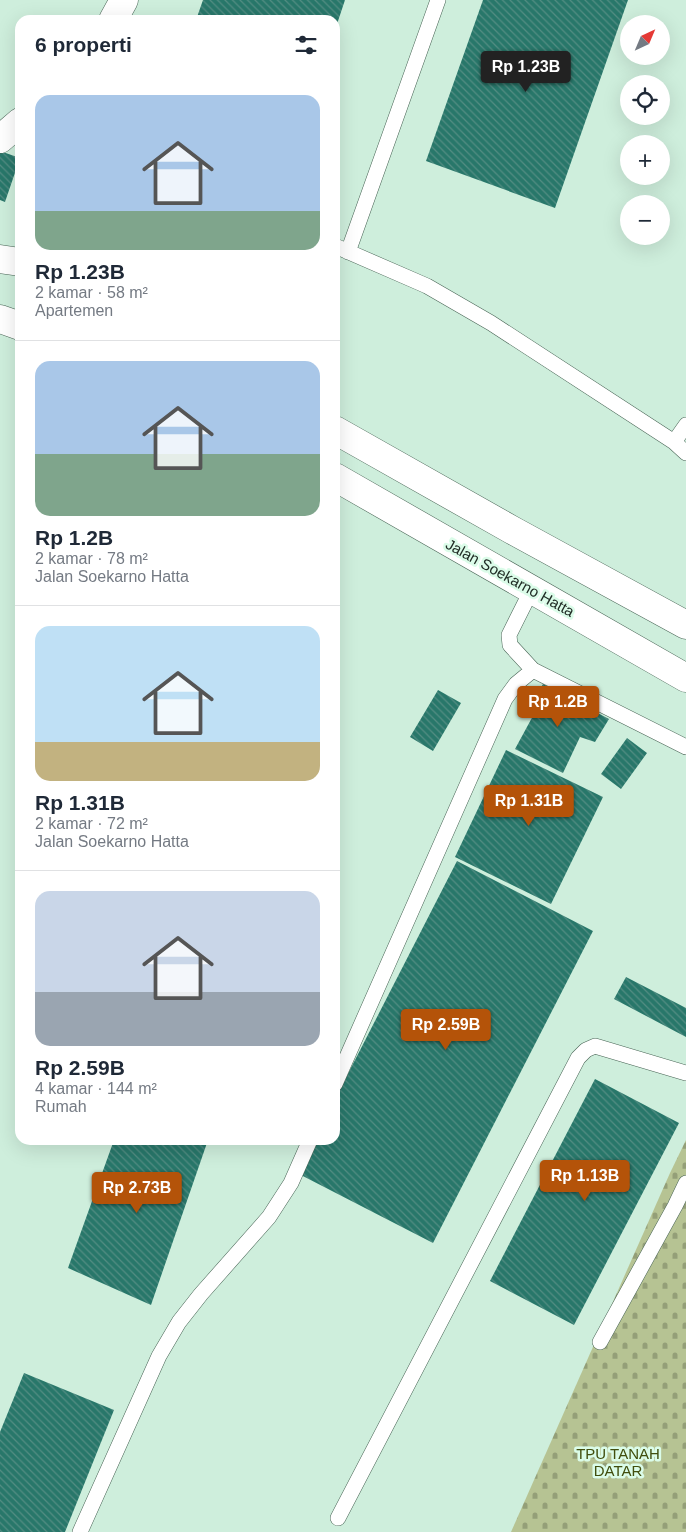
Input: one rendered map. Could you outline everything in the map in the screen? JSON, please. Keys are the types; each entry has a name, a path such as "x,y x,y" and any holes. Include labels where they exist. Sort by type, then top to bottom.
{"main road":[{"path":"116,15 124,0"},
{"path":"0,139 15,126"},
{"path":"0,319 15,324"},
{"path":"340,433 686,625"},
{"name":"Jalan Soekarno Hatta","path":"340,480 531,591 686,678"}],"lane":[{"path":"438,0 341,249 427,286 491,322 674,442 686,453"},
{"path":"674,442 686,425"},
{"path":"531,591 509,635 509,640 510,645 533,670 686,746"},
{"path":"340,1073 505,699 516,684 533,670"},
{"path":"338,1518 578,1058 586,1050 596,1046 686,1072"},
{"path":"80,1532 159,1356 180,1322 201,1294 269,1217 291,1183 308,1145"},
{"path":"600,1342 686,1183"}],"green space":[{"name":"TPU TANAH DATAR","path":"686,1140 686,1532 511,1532 670,1173"}],"building":[{"path":"203,0 345,0 340,15 198,15"},
{"path":"483,0 628,0 623,15 620,15 620,23 555,208 426,161"},
{"path":"0,151 15,156 15,173 5,202 0,200"},
{"path":"543,684 609,719 595,742 580,737 563,773 515,749 534,714 528,709"},
{"path":"438,690 461,703 433,751 410,737"},
{"path":"627,738 647,753 621,789 601,774"},
{"path":"506,750 603,797 551,904 455,857"},
{"path":"457,861 593,931 433,1243 297,1173 311,1145 340,1145 340,1089"},
{"path":"626,977 686,1008 686,1037 614,999"},
{"path":"595,1079 679,1123 574,1325 490,1281"},
{"path":"112,1145 206,1145 151,1305 68,1268"},
{"path":"24,1373 114,1410 65,1532 0,1532 0,1432"}]}
